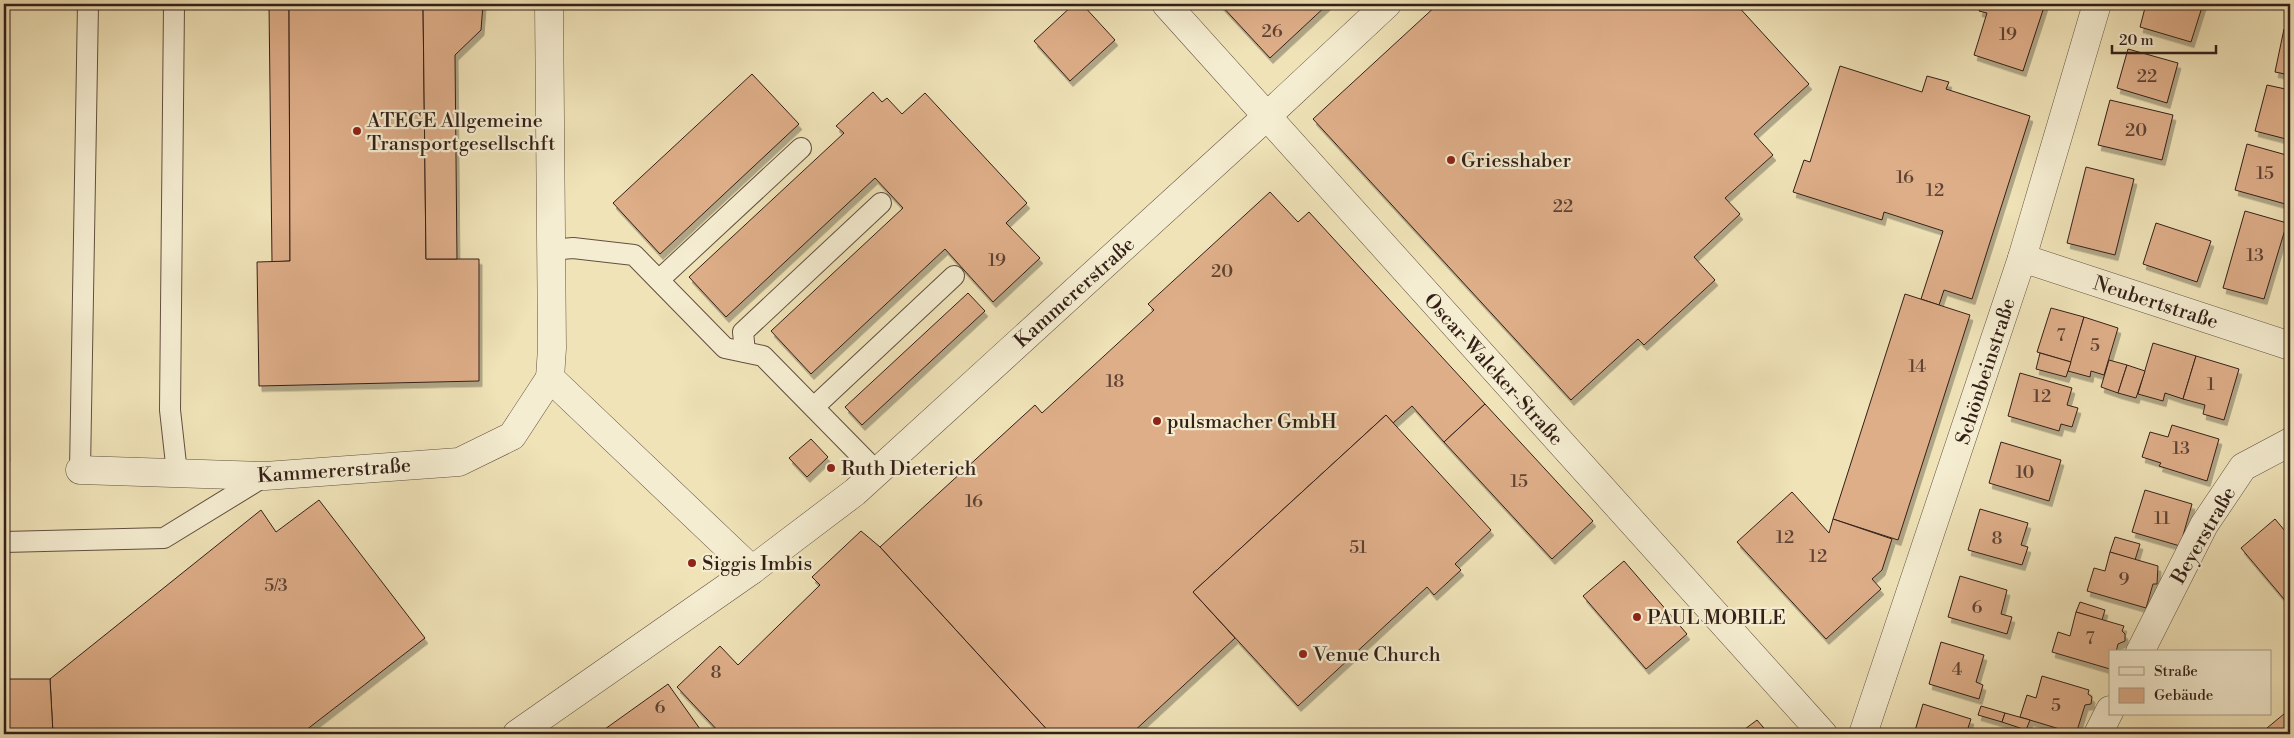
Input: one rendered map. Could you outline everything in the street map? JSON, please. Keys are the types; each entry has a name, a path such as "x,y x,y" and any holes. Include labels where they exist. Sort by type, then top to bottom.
{"street":[{"name":"Kammererstraße","path":"80,470 265,476 459,462 512,436 550,378 552,348 549,4"},
{"name":"Oscar-Walcker-Straße","path":"1166,4 1824,734"},
{"name":"Kammererstraße","path":"517,734 752,570 855,492 1387,4"},
{"name":"Schönbeinstraße","path":"1864,734 2022,258 2097,4"},
{"name":"Neubertstraße","path":"2022,258 2290,346"},
{"path":"550,378 752,570"},
{"name":"Beyerstraße","path":"2141,650 2204,525 2243,467 2290,442"},
{"path":"2098,734 2109,712"}],"lane":[{"path":"80,470 88,4"},
{"path":"174,4 170,410 177,473"},
{"path":"660,280 801,148"},
{"path":"745,352 743,332 881,203"},
{"path":"550,250 573,248 634,255 725,348 764,356 814,407 842,439 877,472"},
{"path":"814,407 954,276"},
{"path":"4,542 164,538 265,476"}],"building":[{"path":"269,4 289,4 290,261 272,262"},
{"name":"ATEGE Allgemeine Transportgesellschft","path":"289,4 423,4 426,259 479,259 479,381 259,386 257,262 290,261"},
{"path":"423,4 483,4 481,30 455,55 457,259 426,259"},
{"path":"1074,4 1082,4 1115,40 1070,81 1034,41"},
{"path":"1220,4 1328,4 1270,58"},
{"path":"1438,4 1736,4 1809,84 1754,134 1773,155 1725,198 1740,214 1694,257 1715,280 1644,345 1638,339 1571,400 1313,119"},
{"path":"1981,4 2045,4 2023,71 1974,55 1987,13 1979,11"},
{"path":"2146,4 2203,4 2191,42 2140,27"},
{"path":"2284,29 2290,30 2290,75 2275,72"},
{"path":"2128,49 2178,63 2167,103 2117,88"},
{"path":"1840,66 1922,92 1927,76 1949,82 1946,89 2030,116 1972,299 1944,290 1939,305 1921,299 1943,231 1884,212 1882,220 1793,192 1804,160 1810,162"},
{"path":"752,74 799,124 660,254 613,203"},
{"path":"2267,85 2290,90 2290,140 2255,131"},
{"path":"873,92 882,102 887,98 902,114 925,93 1027,203 1006,223 1040,258 993,302 945,249 811,374 771,331 903,208 875,178 726,317 689,277 844,133 836,126"},
{"path":"2110,100 2173,115 2162,160 2098,145"},
{"path":"2247,144 2290,156 2289,205 2235,190"},
{"path":"2086,167 2134,179 2115,255 2067,243"},
{"path":"1270,192 1298,222 1309,212 1485,404 1444,442 1412,406 1393,423 1386,415 1193,592 1235,638 1131,734 1051,734 880,547 1035,405 1042,413 1154,310 1148,304"},
{"path":"2245,211 2287,223 2264,299 2223,288"},
{"path":"2156,223 2211,241 2197,282 2143,264"},
{"path":"968,293 985,311 862,425 845,407"},
{"path":"1905,294 1970,315 1898,540 1833,519"},
{"path":"2051,308 2084,317 2071,362 2037,352"},
{"path":"2084,317 2118,328 2104,375 2091,371 2090,377 2068,371"},
{"path":"4,324 7,456 4,457"},
{"path":"2153,343 2196,356 2183,399 2165,393 2163,401 2138,394"},
{"path":"2040,353 2071,362 2066,377 2036,369"},
{"path":"2196,356 2239,369 2224,420 2203,414 2205,405 2183,399"},
{"path":"2109,360 2127,365 2118,393 2101,387"},
{"path":"2127,365 2145,371 2136,398 2118,393"},
{"path":"2020,373 2072,388 2067,405 2078,408 2072,427 2061,424 2059,431 2008,416"},
{"path":"1485,404 1593,521 1552,559 1444,442"},
{"path":"1386,415 1491,530 1455,564 1461,570 1434,595 1427,587 1298,706 1193,592"},
{"path":"2172,425 2219,439 2207,481 2159,466 2161,463 2142,457 2150,432 2168,437"},
{"path":"811,439 828,457 807,477 789,458"},
{"path":"2001,442 2061,460 2049,501 1989,483"},
{"path":"2145,490 2192,504 2180,546 2132,532"},
{"path":"1792,492 1829,533 1833,519 1892,539 1882,570 1872,579 1881,589 1826,639 1737,542"},
{"path":"319,500 425,638 301,734 53,734 50,679 261,510 276,532"},
{"path":"1980,509 2028,523 2021,545 2028,547 2022,565 1968,550"},
{"path":"2275,519 2290,537 2289,605 2241,548"},
{"path":"861,531 880,547 1051,734 721,734 677,687 720,646 738,665 820,585 812,577"},
{"path":"2115,537 2140,544 2135,560 2110,552"},
{"path":"2110,552 2158,566 2157,584 2153,584 2146,608 2087,591 2094,568 2105,571"},
{"path":"1624,561 1687,634 1646,669 1583,596"},
{"path":"1960,576 2007,590 2001,614 2012,617 2007,634 1948,617"},
{"path":"2080,602 2105,610 2102,620 2076,612"},
{"path":"2076,612 2124,626 2122,631 2125,634 2125,641 2118,644 2116,650 2109,650 2109,669 2052,652 2058,632 2070,636"},
{"path":"1941,642 1984,655 1976,682 1983,685 1979,699 1929,684"},
{"path":"2042,676 2089,690 2088,694 2092,697 2091,704 2085,705 2076,734 2020,717 2027,695 2036,698"},
{"path":"4,679 50,679 53,734 4,734"},
{"path":"668,684 700,729 693,734 598,734"},
{"path":"1923,704 1971,719 1966,734 1914,734"},
{"path":"1981,706 2005,713 2002,722 1978,715"},
{"path":"2290,709 2290,734 2272,734 2267,728"},
{"path":"2005,713 2030,720 2026,730 2002,722"},
{"path":"1757,720 1769,734 1743,734 1741,732"}],"place":[{"name":"ATEGE Allgemeine Transportgesellschft","path":"357,131"},
{"name":"Griesshaber","path":"1451,160"},
{"name":"pulsmacher GmbH","path":"1157,421"},
{"name":"Ruth Dieterich","path":"831,468"},
{"name":"Siggis Imbis","path":"692,563"},
{"name":"PAUL MOBILE","path":"1637,617"},
{"name":"Venue Church","path":"1303,654"}]}
